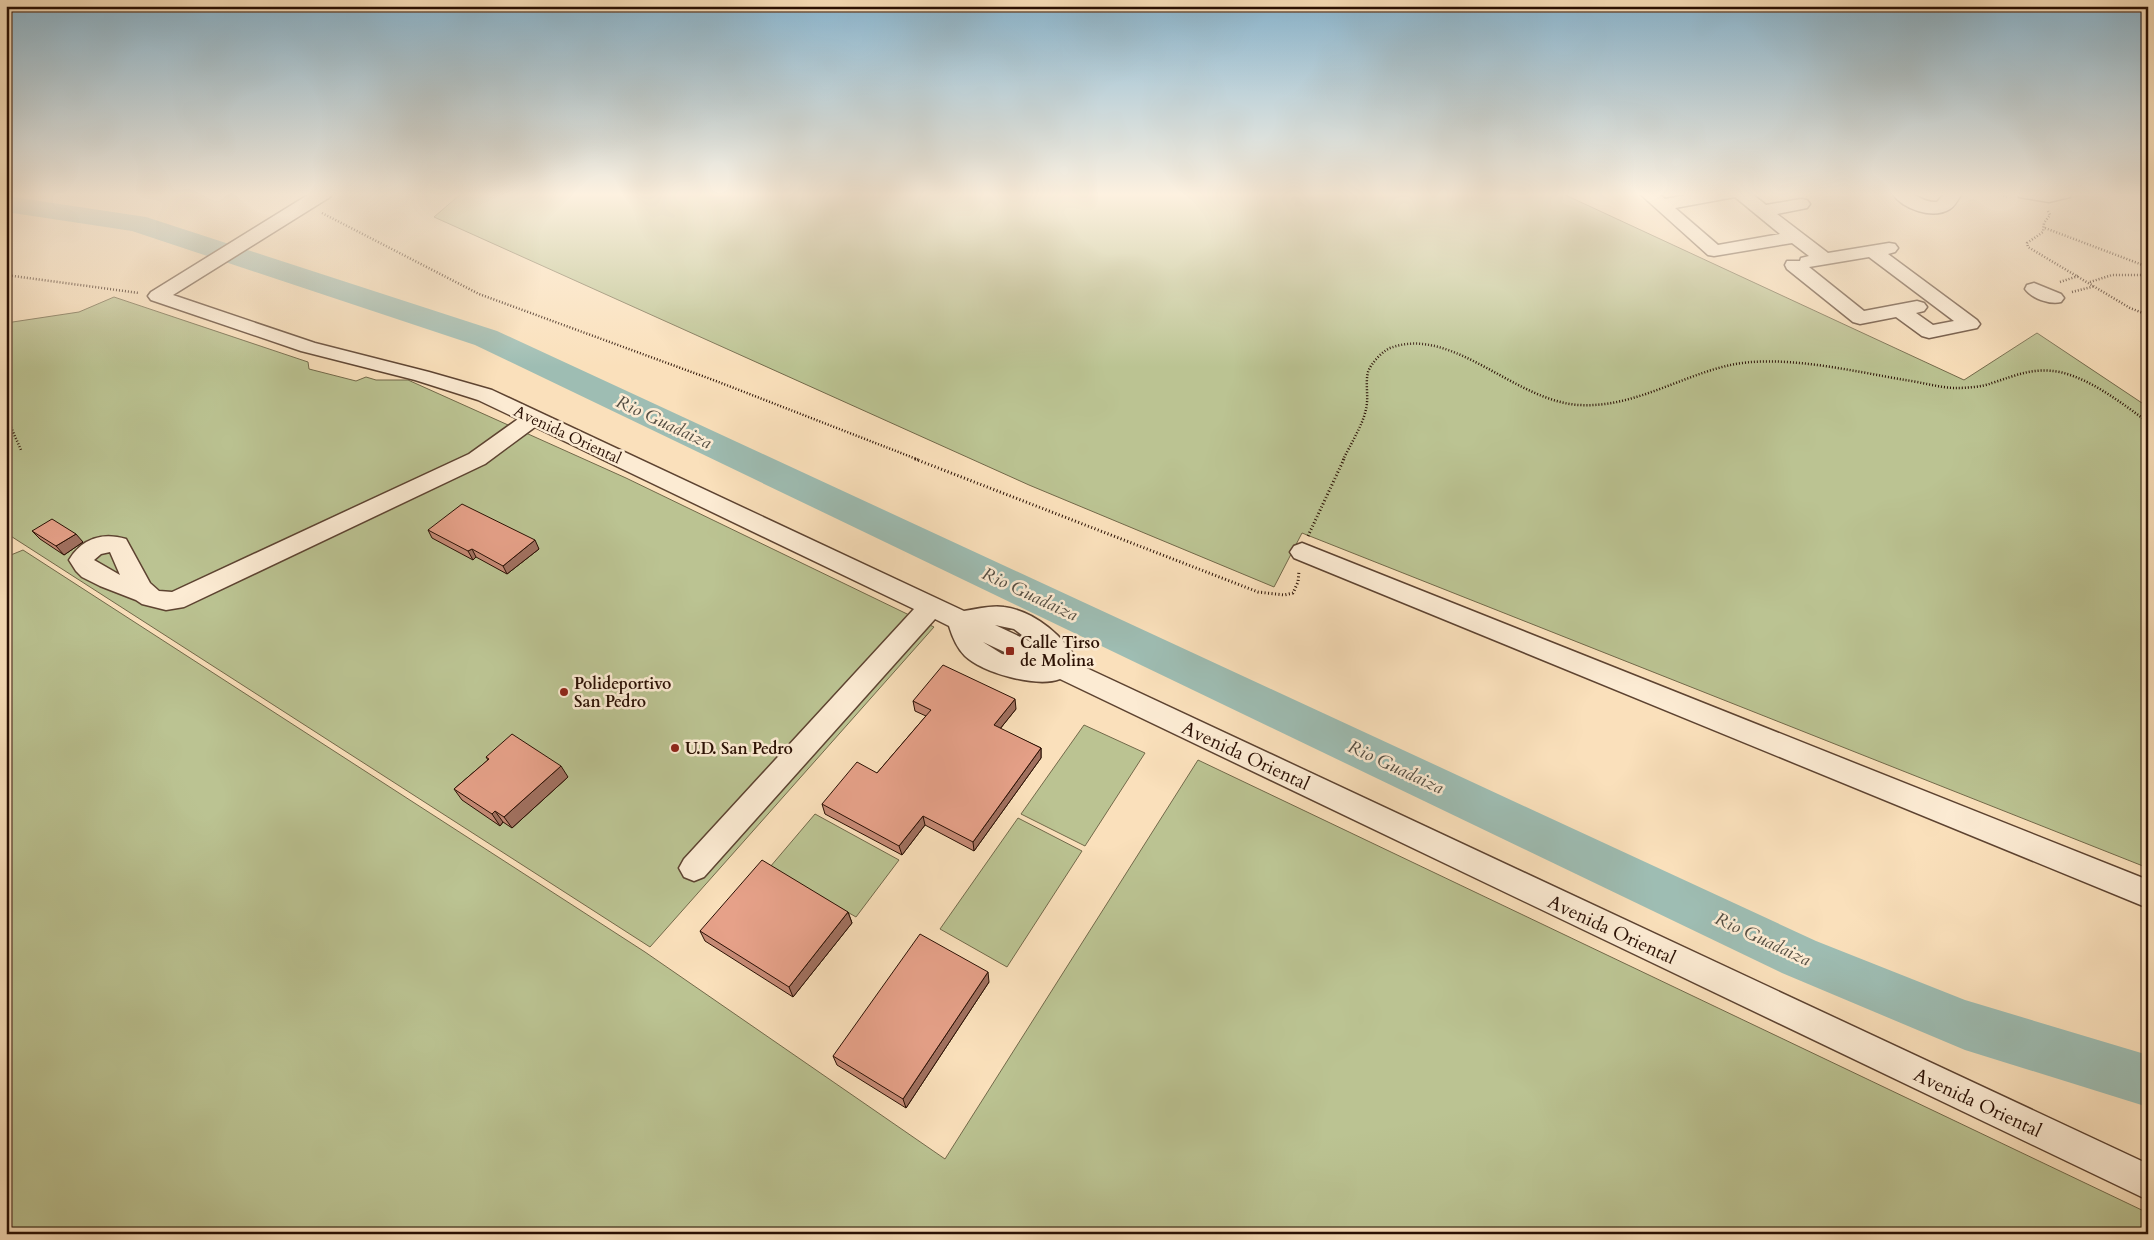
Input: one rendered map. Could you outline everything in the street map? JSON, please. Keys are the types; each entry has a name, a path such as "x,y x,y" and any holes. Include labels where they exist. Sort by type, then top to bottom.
{"street":[{"path":"158,296 231,251"},
{"path":"1777,251 1860,318 1942,303"},
{"path":"1813,251 1824,259"},
{"path":"1794,265 1868,251"},
{"path":"1874,251 1970,324 1929,332 1901,311"},
{"path":"2034,289 2054,298"},
{"name":"Avenida Oriental","path":"158,296 308,348 422,376 485,395 960,621 1003,616 1019,620 1031,628 1076,674"},
{"path":"143,593 150,598 161,601 175,600 478,459 534,418"},
{"path":"1302,552 2148,894"},
{"path":"694,868 931,607"},
{"name":"Avenida Oriental","path":"960,621 964,638 969,646 988,660 1035,670 1076,674 2148,1182"}],"path":[{"path":"405,251 479,294 716,381 1258,592 1284,595 1293,592 1298,582 1302,552 1366,410 1368,371 1380,355 1391,347 1416,342 1432,344 1460,355 1534,394 1560,402 1579,405 1608,404 1638,397 1726,366 1747,363 1780,362 1836,368 1954,388 1990,384 2013,375 2042,369 2063,372 2099,388 2148,422"},
{"path":"2035,251 2090,282 2130,308 2148,315"},
{"path":"2105,251 2148,267"},
{"path":"6,275 158,296"},
{"path":"2090,282 2112,275 2148,275"},
{"path":"6,416 21,450"}],"green space":[{"path":"509,251 1686,251 1964,380 2037,333 2148,407 2148,868 1302,533 1274,587 1029,485"},
{"name":"Polideportivo San Pedro","path":"114,297 308,362 309,369 356,381 366,377 376,380 408,380 626,478 934,627 650,947 6,533 6,323 79,312"},
{"path":"23,550 645,952 945,1159 1198,760 2148,1213 2148,1234 6,1234 6,557"},
{"path":"1084,725 1145,753 1085,846 1021,814"},
{"path":"815,814 899,860 856,917 770,867"},
{"path":"1018,818 1082,851 1007,967 940,929"}],"building":[{"path":"462,504 535,540 503,566 472,549 468,551 428,530"},
{"path":"52,519 76,534 56,546 32,531"},
{"path":"943,665 1015,699 994,725 1041,748 973,842 923,816 899,846 822,804 857,762 877,773 931,710 913,701"},
{"path":"512,734 561,766 504,817 495,811 492,814 454,789 489,759 486,757"},
{"path":"762,860 848,912 789,987 700,931"},
{"path":"920,934 988,972 903,1099 833,1056"}],"waterway":[{"name":"Rio Guadaiza","path":"221,251 486,338 1799,957 1965,1025 2148,1081"}],"place":[{"name":"Calle Tirso de Molina","path":"1010,651"},
{"name":"Polideportivo San Pedro","path":"564,692"},
{"name":"U.D. San Pedro","path":"675,748"}]}
